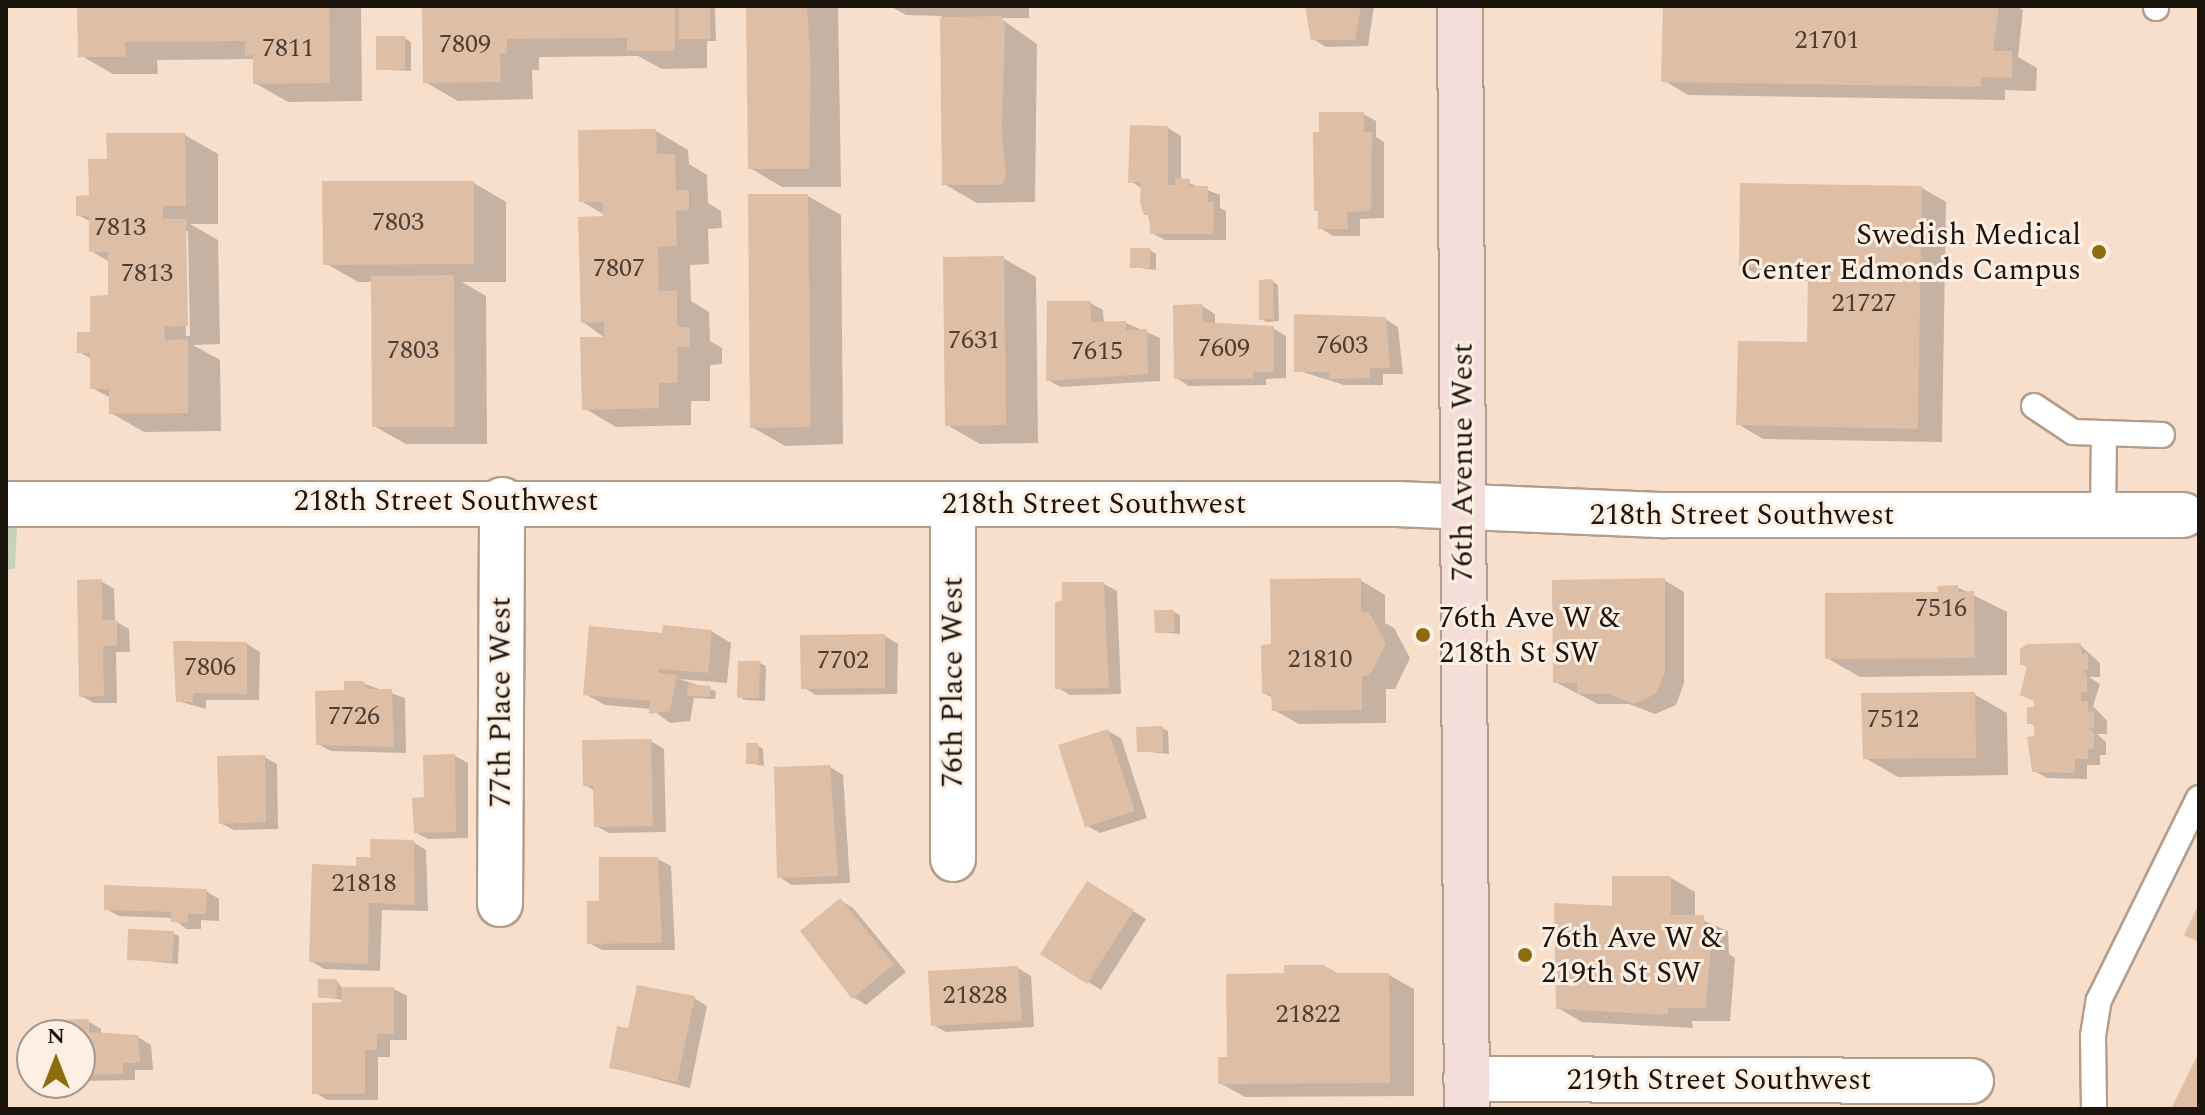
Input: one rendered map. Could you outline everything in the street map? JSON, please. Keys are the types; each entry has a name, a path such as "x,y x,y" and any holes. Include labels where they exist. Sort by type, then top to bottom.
{"street":[{"name":"76th Avenue West","path":"1460,6 1466,1094"},
{"name":"218th Street Southwest","path":"6,504 502,500 1463,508 1665,515 2183,515"},
{"name":"77th Place West","path":"500,904 502,500"},
{"name":"76th Place West","path":"953,504 953,859"},
{"name":"219th Street Southwest","path":"1466,1094 1971,1081"}],"lane":[{"path":"2034,406 2073,432 2104,437 2162,435"},
{"path":"2103,515 2104,437"},
{"path":"2094,1109 2093,1036 2099,1000 2199,798"}],"green space":[{"path":"17,526 15,568 6,570 6,527"}],"building":[{"path":"77,6 329,6 330,83 253,84 253,55 245,56 245,41 125,42 126,57 78,57"},
{"path":"422,6 675,6 675,51 627,51 627,38 507,39 507,53 500,53 501,82 423,83"},
{"path":"679,6 710,6 710,39 679,39"},
{"path":"746,6 807,6 811,68 809,169 748,169"},
{"path":"1305,6 1361,6 1355,40 1311,40"},
{"path":"1663,6 1999,6 1993,51 2012,51 2012,78 1981,77 1981,87 1661,82"},
{"path":"1001,16 1005,24 1002,129 1006,176 1002,185 942,185 940,17"},
{"path":"376,36 405,36 405,69 376,70"},
{"path":"1319,112 1364,112 1364,132 1372,132 1371,211 1347,212 1348,229 1318,229 1318,211 1314,211 1313,132 1319,132"},
{"path":"1130,125 1168,126 1168,185 1175,185 1175,178 1190,179 1190,186 1208,186 1208,202 1214,202 1213,234 1150,234 1150,215 1144,215 1140,203 1141,182 1128,183"},
{"path":"656,129 657,154 675,154 676,190 689,190 689,210 676,211 677,246 658,247 659,291 677,291 677,327 690,327 690,347 677,347 678,383 659,383 659,408 582,410 580,337 604,337 604,322 581,323 578,217 603,216 602,202 579,202 578,130"},
{"path":"106,133 185,133 186,206 163,206 163,219 186,219 188,326 164,327 165,340 188,339 188,413 109,414 109,389 90,389 90,353 77,353 77,332 90,332 90,296 108,295 108,252 89,252 89,216 76,216 76,196 89,195 88,159 107,159"},
{"path":"322,181 474,181 474,264 323,265"},
{"path":"1740,183 1922,186 1918,429 1736,425 1738,341 1807,342 1808,268 1739,267"},
{"path":"748,194 808,194 811,427 750,428"},
{"path":"1130,248 1150,248 1150,268 1130,268"},
{"path":"1004,256 1006,425 945,426 943,257"},
{"path":"454,275 455,427 372,427 371,276"},
{"path":"1273,279 1274,319 1259,320 1259,280"},
{"path":"1047,301 1091,301 1091,322 1126,321 1126,330 1147,329 1148,374 1046,381"},
{"path":"1202,304 1203,322 1274,326 1274,372 1253,372 1253,379 1174,379 1173,305"},
{"path":"1294,314 1386,317 1390,368 1370,368 1370,378 1329,379 1329,372 1294,372"},
{"path":"1361,578 1361,612 1369,612 1386,643 1370,675 1362,676 1362,710 1272,711 1271,694 1262,694 1261,645 1271,644 1270,579"},
{"path":"1665,578 1665,672 1656,694 1634,704 1608,694 1577,694 1577,683 1553,683 1552,580"},
{"path":"102,579 103,620 117,620 117,646 103,646 104,696 79,697 77,580"},
{"path":"1062,582 1104,582 1109,688 1055,689 1055,602 1062,601"},
{"path":"1958,585 1958,592 1974,591 1975,658 1825,659 1825,593 1938,592 1937,586"},
{"path":"1154,610 1174,610 1175,632 1155,633"},
{"path":"663,625 712,630 708,673 658,669 658,673 677,675 670,711 649,714 650,701 583,695 589,626 662,633"},
{"path":"885,634 885,688 801,689 800,635"},
{"path":"173,641 247,642 247,694 193,693 193,702 176,702"},
{"path":"2081,643 2081,654 2088,654 2088,670 2081,670 2087,675 2087,692 2081,692 2081,701 2088,701 2088,712 2094,712 2094,728 2088,728 2094,733 2094,749 2088,749 2088,759 2075,759 2075,773 2032,772 2027,737 2034,736 2034,724 2027,724 2027,707 2034,707 2034,701 2020,695 2027,665 2020,665 2020,649 2027,644"},
{"path":"738,661 760,661 759,698 737,698"},
{"path":"344,681 363,681 367,689 392,689 394,747 316,745 315,691 344,690"},
{"path":"688,684 711,686 710,697 687,696"},
{"path":"1975,692 1976,758 1863,759 1861,693"},
{"path":"1163,726 1163,752 1137,752 1136,727"},
{"path":"1108,729 1135,811 1085,827 1058,745"},
{"path":"651,739 653,826 594,827 593,786 583,786 582,740"},
{"path":"746,743 758,743 759,764 746,764"},
{"path":"455,754 456,832 414,833 412,798 424,797 423,755"},
{"path":"265,755 266,822 219,824 217,756"},
{"path":"830,765 838,876 777,878 774,767"},
{"path":"370,839 414,840 415,905 369,903 368,964 309,962 312,864 356,866 356,857 370,857"},
{"path":"599,857 658,857 662,943 587,944 587,901 599,901"},
{"path":"1612,876 1671,876 1671,915 1704,915 1705,941 1711,941 1706,1008 1668,1008 1668,1015 1556,1009 1554,903 1612,906"},
{"path":"1087,881 1134,910 1087,984 1040,954"},
{"path":"104,885 207,889 206,914 188,914 188,923 171,922 171,912 104,910"},
{"path":"840,898 894,964 852,999 800,931"},
{"path":"2199,904 2199,942 2184,935"},
{"path":"128,929 174,931 172,962 127,960"},
{"path":"1284,965 1323,965 1338,973 1389,973 1390,1083 1218,1084 1218,1057 1227,1057 1226,974 1284,973"},
{"path":"1018,966 1022,1021 931,1026 928,971"},
{"path":"318,979 337,979 337,998 318,998"},
{"path":"637,985 695,996 677,1082 609,1068 617,1026 628,1028"},
{"path":"342,987 394,987 394,1034 377,1034 377,1050 365,1050 365,1094 312,1094 312,1003 342,1002"},
{"path":"96,1032 138,1035 140,1063 123,1063 123,1074 96,1075"},
{"path":"2199,1052 2199,1109 2171,1109"}],"place":[{"name":"Swedish Medical Center Edmonds Campus","path":"2099,252"},
{"name":"76th Ave W & 218th St SW","path":"1423,635"},
{"name":"76th Ave W & 219th St SW","path":"1525,955"}]}
